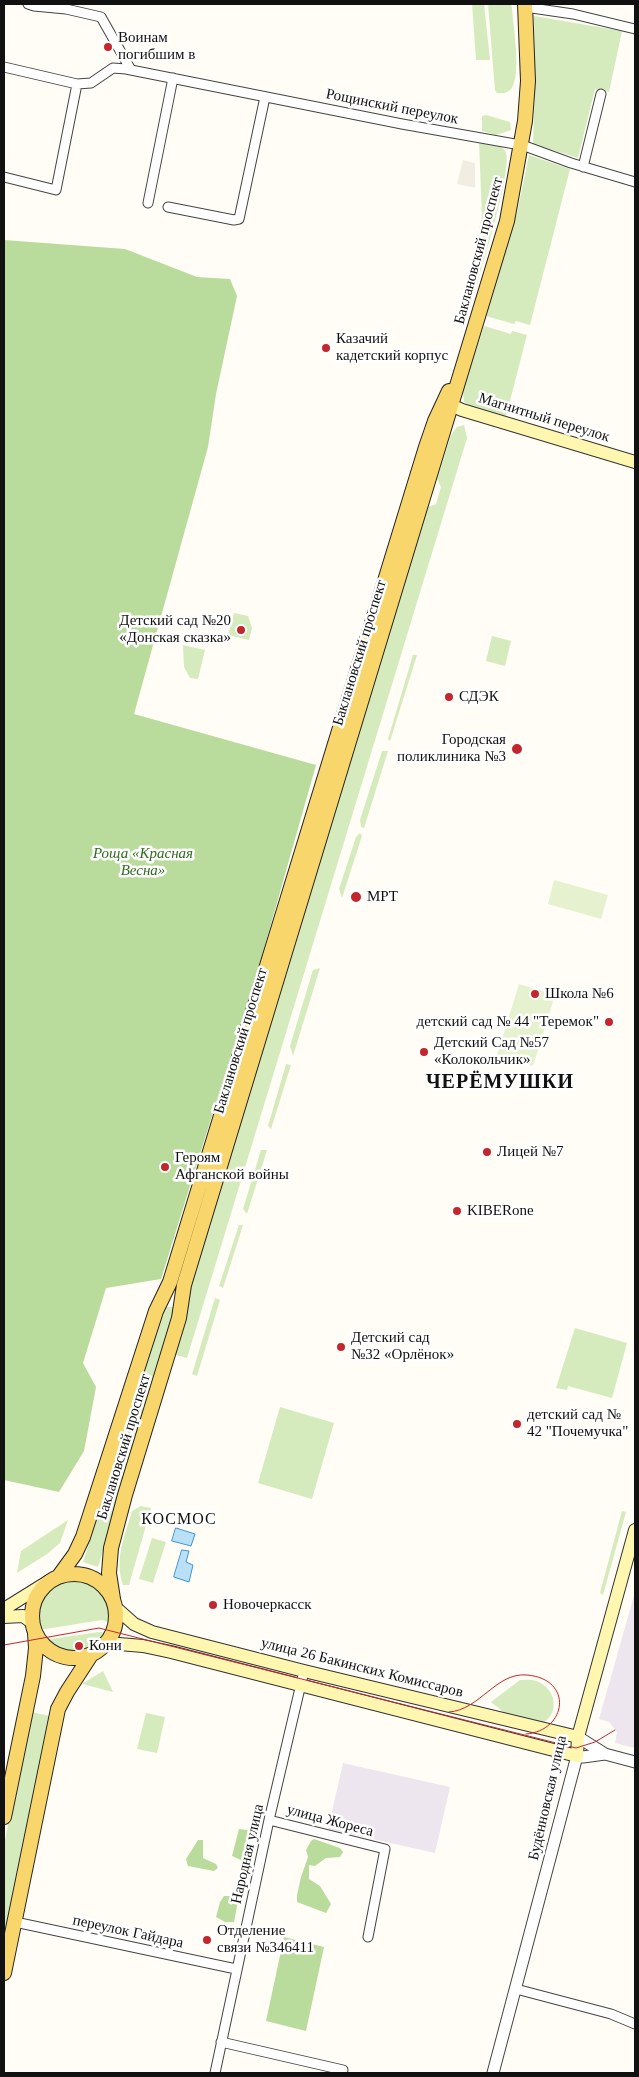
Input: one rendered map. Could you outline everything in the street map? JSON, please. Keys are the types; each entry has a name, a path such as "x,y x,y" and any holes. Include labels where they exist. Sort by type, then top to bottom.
{"main road":[{"name":"Баклановский проспект","path":"114,1604 109,1573 111,1548 125,1494 179,1318 184,1285 448,404 508,222 518,144 522,5"},
{"name":"Баклановский проспект","path":"54,1578 75,1554 83,1537 156,1312 170,1282 426,447 435,421 448,404"},
{"name":"Магнитный переулок","path":"448,404 635,462"},
{"name":"Будённовская улица","path":"577,1756 578,1737 635,1530"},
{"path":"4,1609 54,1578 76,1574 90,1577 104,1586 114,1604 115,1628 107,1643 91,1655 77,1675 58,1709 4,1973"},
{"path":"4,1817 34,1670 36,1648 32,1612 34,1601 38,1593 54,1578"},
{"name":"улица 26 Бакинских Комиссаров","path":"114,1604 134,1624 152,1632 578,1737"},
{"path":"4,1617 23,1616 34,1626 46,1646 59,1655 75,1658 91,1655"},
{"name":"улица 26 Бакинских Комиссаров","path":"107,1643 143,1646 577,1756"}],"street":[{"path":"28,4 66,9 101,18 131,70"},
{"path":"522,5 572,14 635,29"},
{"path":"4,67 77,84 56,190 4,177"},
{"name":"Рощинский переулок","path":"77,84 91,83 113,68 131,70 402,124 518,144 635,182"},
{"path":"148,203 173,78"},
{"path":"584,167 601,94"},
{"path":"168,207 234,220 239,219 265,97"},
{"path":"162,1300 180,1305"},
{"name":"Народная улица","path":"214,2073 269,1820 304,1671"},
{"name":"улица 26 Бакинских Комиссаров","path":"578,1737 605,1754 635,1762"},
{"name":"улица 26 Бакинских Комиссаров","path":"577,1756 605,1754"},
{"name":"Будённовская улица","path":"493,2073 577,1756"},
{"name":"улица Жореса","path":"269,1820 386,1849 368,1936"},
{"name":"переулок Гайдара","path":"15,1922 236,1968"},
{"path":"516,1989 611,2014 635,2024"},
{"path":"221,2042 343,2070"}],"shaded area":[{"path":"463,160 475,163 475,188 457,184"},
{"path":"635,1592 635,1748 615,1743 617,1732 609,1722 599,1719"},
{"path":"343,1763 450,1787 435,1853 328,1829"}],"green space":[{"path":"472,4 484,4 490,60 476,60"},
{"path":"488,4 511,4 512,8 516,73 511,89 503,93 497,93 495,90"},
{"path":"534,16 622,31 609,92 595,89 578,158 533,144 535,84"},
{"path":"486,115 510,122 511,130 496,135 482,131 482,116"},
{"path":"479,142 495,144 504,149 507,163 500,200 473,297 465,295 482,216"},
{"path":"529,155 570,169 530,325 516,321 514,324 486,316 517,213"},
{"name":"Роща «Красная Весна»","path":"4,240 125,249 197,277 230,279 237,296 216,394 208,447 134,714 316,765 263,952 161,1279 106,1288 83,1363 96,1387 84,1451 59,1492 4,1480"},
{"path":"484,326 511,334 512,331 527,335 506,416 473,408 464,402 463,390"},
{"path":"464,425 467,438 187,1358 173,1354 188,1290 295,947 341,789 428,507 436,504 441,487 437,479 451,435 457,427"},
{"path":"234,613 248,616 252,628 249,640 228,635"},
{"path":"492,636 511,641 505,666 486,661"},
{"path":"183,645 205,650 198,679 190,678 184,667"},
{"path":"413,655 417,655 390,741 388,739"},
{"path":"382,751 388,751 364,828 361,827 360,820"},
{"path":"360,833 362,836 342,898 339,889 356,837"},
{"path":"554,880 608,895 601,919 548,904"},
{"path":"320,968 293,1056 290,1046 313,970"},
{"path":"519,984 555,995 533,1066 497,1055"},
{"path":"286,1064 291,1065 271,1129 268,1126"},
{"path":"261,1150 267,1150 247,1214 243,1209"},
{"path":"239,1225 243,1225 223,1288 219,1286"},
{"path":"215,1298 220,1300 197,1376 192,1374"},
{"path":"165,1307 172,1307 174,1310 98,1567 83,1562"},
{"path":"575,1328 627,1343 612,1398 568,1386 567,1390 556,1388"},
{"path":"280,1407 334,1423 312,1499 258,1483"},
{"path":"141,1506 151,1508 129,1585 123,1585 120,1557 124,1539 132,1511"},
{"path":"622,1511 626,1512 603,1595 600,1593"},
{"path":"68,1520 60,1543 47,1554 17,1573 21,1551"},
{"path":"152,1538 166,1542 153,1583 139,1579"},
{"path":"74,1578 91,1583 103,1592 110,1605 112,1623 102,1620 39,1630 38,1610 43,1595 55,1585"},
{"path":"99,1632 108,1633 94,1648 78,1654 69,1654 61,1651 52,1647 44,1640"},
{"path":"103,1671 113,1692 82,1684"},
{"path":"520,1680 536,1681 548,1689 551,1694 554,1706 549,1718 543,1723 507,1715 491,1702"},
{"path":"31,1712 54,1717 4,1950 4,1845"},
{"path":"146,1713 165,1717 157,1753 137,1749"},
{"path":"239,1829 247,1830 251,1835 248,1856 243,1861 232,1856"},
{"path":"314,1839 340,1848 343,1852 340,1857 326,1858 315,1866 309,1865 309,1879 320,1886 331,1904 326,1913 297,1902 301,1877 308,1857 306,1850"},
{"path":"198,1840 203,1840 203,1858 216,1864 218,1868 214,1871 188,1866 186,1859"},
{"path":"224,1896 230,1896 238,1901 234,1922 225,1922 216,1917 220,1902"},
{"path":"284,1937 324,1947 306,2031 266,2021"}],"water":[{"path":"176,1528 195,1534 191,1546 172,1541"},
{"path":"182,1550 189,1551 186,1562 193,1565 189,1582 174,1577"}],"tram line":[{"path":"4,1645 99,1628 576,1748 595,1742 615,1730"},
{"path":"449,1712 460,1710 470,1705 506,1679 527,1675 542,1679 552,1685 558,1695 560,1705 557,1715 550,1724 540,1731 526,1734"}],"place":[{"name":"Воинам погибшим в","path":"108,47"},
{"name":"Казачий кадетский корпус","path":"326,348"},
{"name":"Детский сад №20 «Донская сказка»","path":"241,630"},
{"name":"СДЭК","path":"449,697"},
{"name":"Городская поликлиника №3","path":"517,749"},
{"name":"МРТ","path":"356,897"},
{"name":"Школа №6","path":"535,994"},
{"name":"детский сад № 44 \"Теремок\"","path":"609,1022"},
{"name":"Детский Сад №57 «Колокольчик»","path":"424,1052"},
{"name":"Лицей №7","path":"487,1152"},
{"name":"Героям Афганской войны","path":"165,1167"},
{"name":"KIBERone","path":"457,1211"},
{"name":"Детский сад №32 «Орлёнок»","path":"341,1347"},
{"name":"детский сад № 42 \"Почемучка\"","path":"517,1424"},
{"name":"Новочеркасск","path":"213,1605"},
{"name":"Кони","path":"79,1646"},
{"name":"Отделение связи №346411","path":"207,1940"}],"district":[{"name":"ЧЕРЁМУШКИ","path":"500,1083"},
{"name":"КОСМОС","path":"179,1520"}]}
